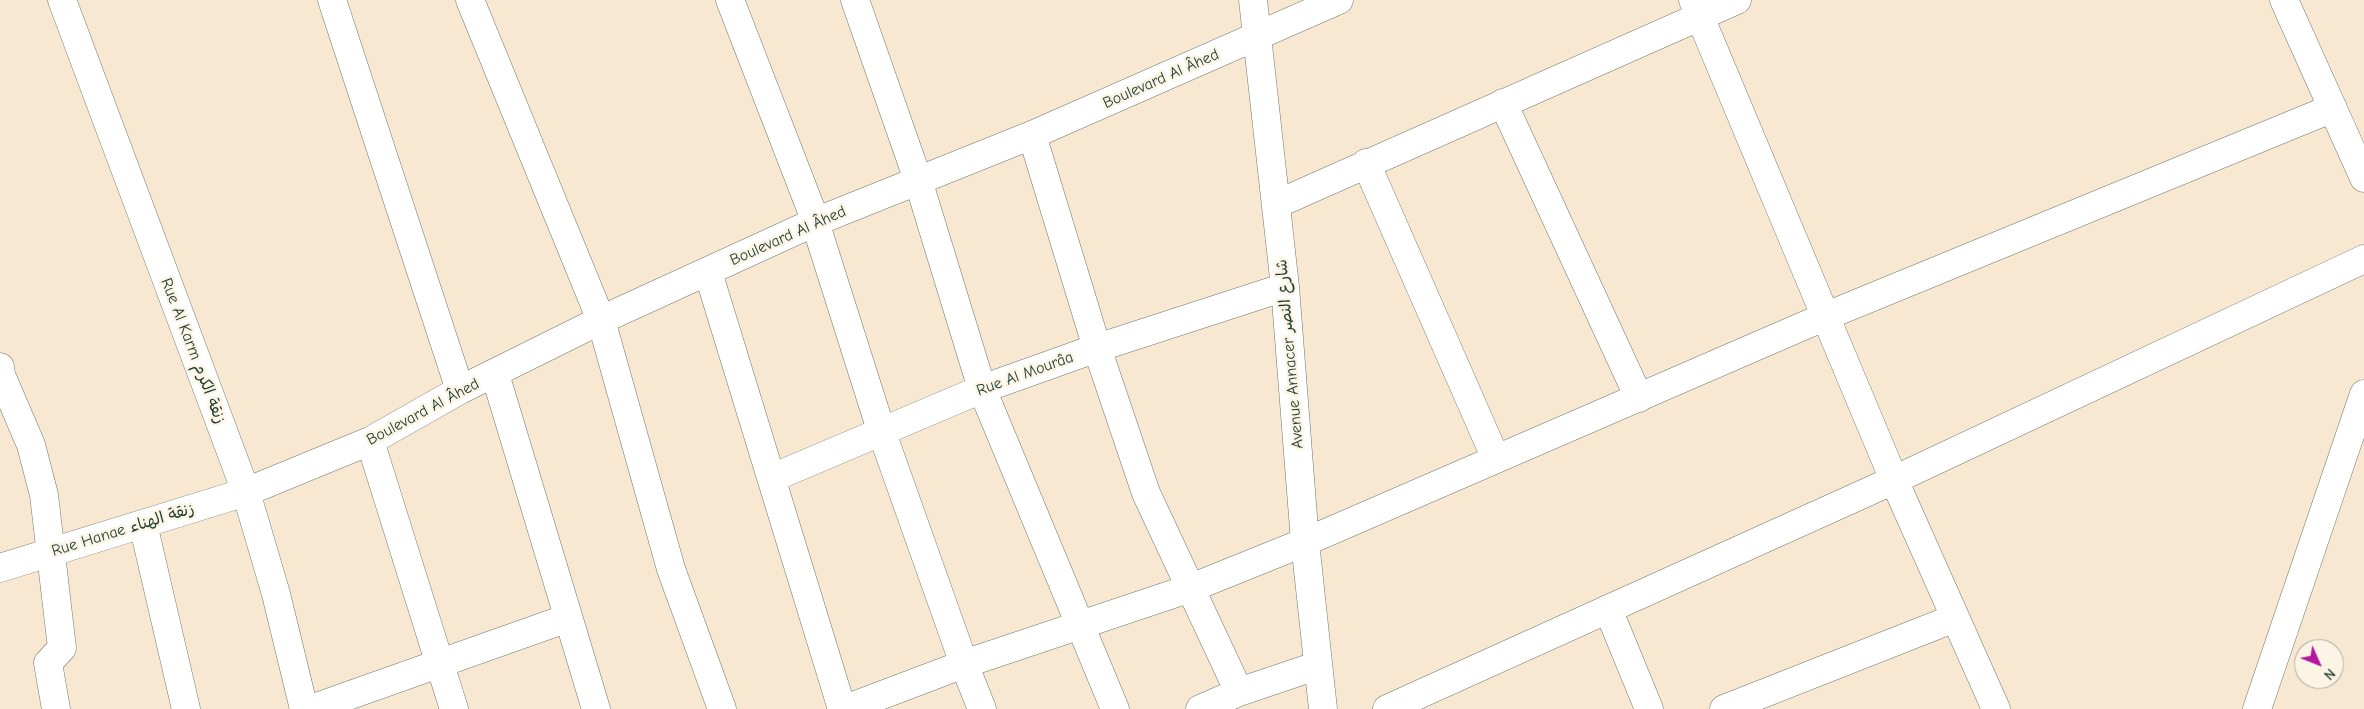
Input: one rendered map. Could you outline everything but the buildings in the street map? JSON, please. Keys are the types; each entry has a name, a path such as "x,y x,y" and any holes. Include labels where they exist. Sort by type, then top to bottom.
{"street":[{"name":"Rue Al Karm زنقة الكرم","path":"62,0 246,492 276,594 304,709"},
{"path":"332,0 460,390"},
{"path":"470,0 602,320 672,569 722,709"},
{"path":"730,0 816,222 881,430 964,664 982,709"},
{"path":"855,0 918,180 982,389 1115,709"},
{"name":"Avenue Annacer شارع النصر","path":"1253,0 1277,204 1316,666 1322,709"},
{"name":"Boulevard Al Âhed","path":"246,492 370,441 460,390 602,320 816,222 1032,135 1339,0"},
{"path":"1277,204 1503,103 1697,8 1738,0"},
{"path":"2284,0 2364,178"},
{"path":"1697,8 1824,317 1996,709"},
{"path":"1503,103 1639,398"},
{"path":"708,272 844,709 964,664 1192,588 1305,542 1824,317 2333,108"},
{"path":"1032,135 1097,348 1146,494 1192,588 1239,692"},
{"path":"1366,163 1496,459"},
{"path":"1387,709 1894,480 2364,259"},
{"name":"Rue Al Mourâa","path":"772,478 881,430 982,389 1097,348 1285,287"},
{"path":"0,367 1,375 31,445 44,495 62,648 48,663 56,709"},
{"path":"495,374 596,709"},
{"path":"2257,709 2364,394"},
{"path":"370,441 454,709"},
{"name":"Rue Hanae زنقة الهناء","path":"0,568 246,492"},
{"path":"143,524 186,709"},
{"path":"1608,609 1649,709"},
{"path":"311,709 568,618"},
{"path":"1724,709 1956,618"},
{"path":"1200,709 1239,692 1316,666"}]}
